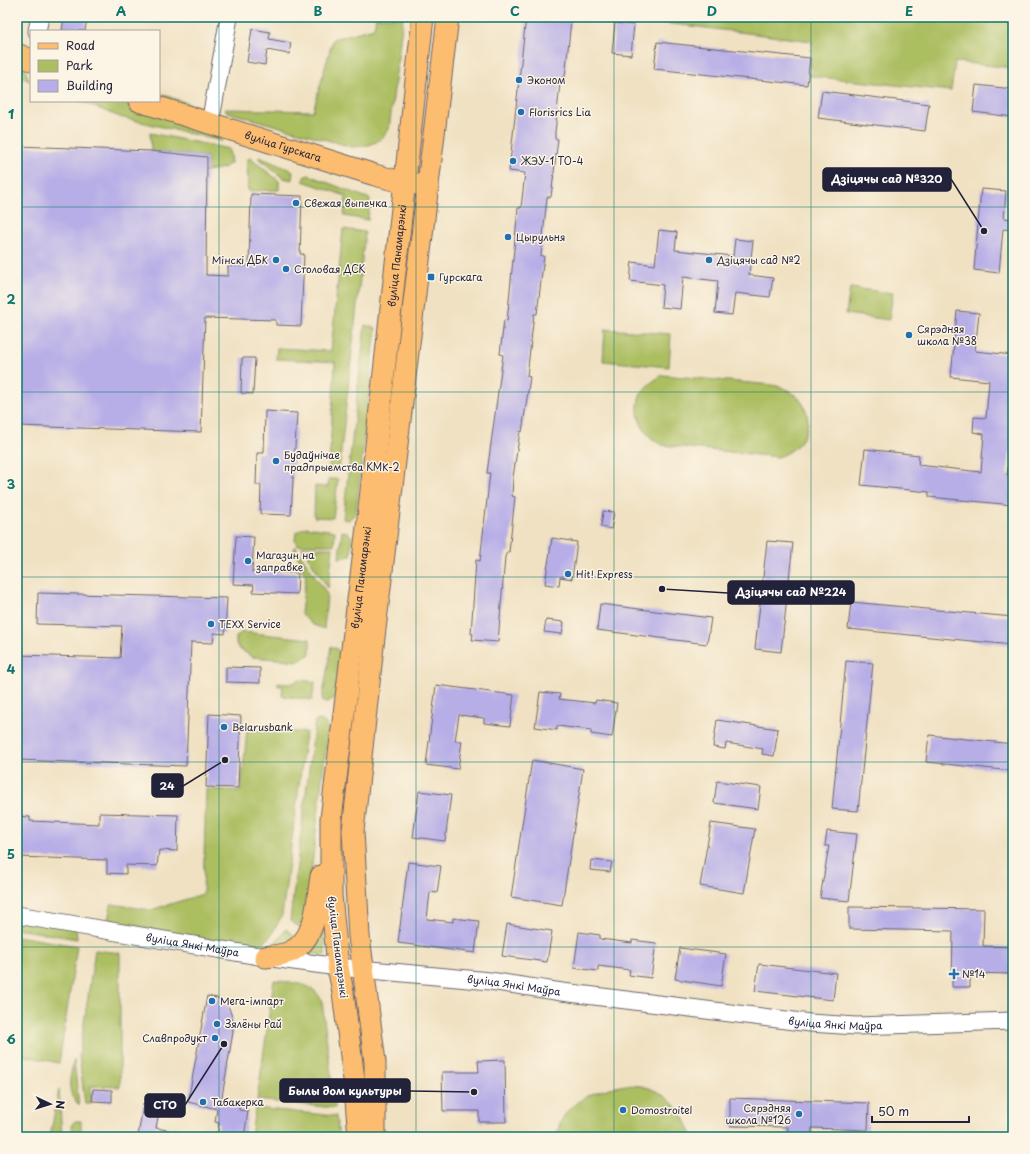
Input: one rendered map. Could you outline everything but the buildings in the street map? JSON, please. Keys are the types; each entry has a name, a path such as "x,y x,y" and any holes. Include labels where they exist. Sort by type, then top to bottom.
{"main road":[{"name":"вуліца Панамарэнкі","path":"359,1137 356,1088 343,992 338,967 331,895 331,818 367,527 423,17"},
{"name":"вуліца Панамарэнкі","path":"375,1137 376,1062 363,969 353,852 354,811 448,17"},
{"path":"17,54 30,60"},
{"name":"вуліца Гурскага","path":"142,102 405,183 429,185"},
{"path":"265,957 290,952 307,936 315,919 331,818"}],"street":[{"path":"37,30 40,17"},
{"path":"210,124 229,17"},
{"name":"вуліца Янкі Маўра","path":"17,915 265,957 338,967 490,981 562,992 810,1023 863,1026 1013,1021"}],"green space":[{"path":"376,17 403,17 389,129 378,141 368,145 352,147 227,112 225,109 313,111 333,39 374,28"},
{"path":"616,17 1013,17 1013,68 955,62 951,91 810,76 812,41"},
{"path":"17,64 25,68 29,81 17,75"},
{"path":"160,93 204,109 197,111 160,98"},
{"path":"82,102 122,102 223,137 222,141 120,117"},
{"path":"150,133 229,149 231,163 224,168 207,171 207,157 151,151"},
{"path":"259,157 293,171 292,180 283,178 259,159"},
{"path":"250,158 279,181 279,190 248,191 247,160"},
{"path":"308,175 370,199 368,220 344,216 346,196 303,181 304,177"},
{"path":"343,229 365,232 339,470 329,470 335,362 276,359 277,348 331,351"},
{"path":"850,288 893,293 889,320 846,314"},
{"path":"365,325 376,328 356,513 349,520 343,519"},
{"path":"605,329 671,334 669,367 603,361"},
{"path":"662,375 772,385 787,389 798,397 805,407 808,418 807,429 801,440 792,450 778,457 662,445 649,436 641,424 638,409 641,394 645,388"},
{"path":"328,479 338,479 333,518 314,517 315,486 328,487"},
{"path":"306,527 335,531 334,545 298,545 295,540 296,532"},
{"path":"342,531 348,532 352,537 351,556 339,558"},
{"path":"295,546 327,594 324,629 311,624 301,613 306,575 302,570 304,565 294,552"},
{"path":"302,548 333,548 328,588"},
{"path":"242,632 310,639 310,654 299,661 252,657 238,648 236,643 236,637"},
{"path":"331,646 337,649 342,657 335,698 325,703 322,701"},
{"path":"299,680 315,682 312,700 282,696 283,686 278,686 278,683 291,684"},
{"path":"320,720 326,724 328,731 305,923 301,928 290,921 315,721"},
{"path":"247,730 306,732 282,915 270,936 263,944 251,949 108,921 111,904 151,910 203,894 206,789 241,791"},
{"path":"323,894 325,955 302,953"},
{"path":"17,918 76,927 77,939 17,929"},
{"path":"286,929 296,938 284,952 272,947"},
{"path":"17,936 77,946 59,1063 17,1054"},
{"path":"95,950 120,953 120,1087 91,1086 91,1104 85,1104 79,1056"},
{"path":"274,980 295,983 308,987 319,995 322,1002 335,1108 257,1100"},
{"path":"74,1060 79,1106 70,1090 70,1079"},
{"name":"Domostroitel","path":"627,1085 641,1086 662,1094 681,1113 686,1121 692,1137 557,1137 560,1125 572,1106 592,1094"},
{"path":"59,1089 62,1137 50,1137"},
{"path":"255,1108 336,1116 339,1137 251,1137"},
{"path":"75,1121 81,1121 81,1137 73,1137 72,1124"}],"place":[{"name":"Эконом","path":"519,80"},
{"name":"Florisrics Lia","path":"521,112"},
{"name":"ЖЭУ-1 ТО-4","path":"513,161"},
{"name":"Свежая выпечка","path":"296,203"},
{"name":"Дзіцячы сад №320","path":"984,231"},
{"name":"Цырульня","path":"508,237"},
{"name":"Мінскі ДБК","path":"276,260"},
{"name":"Дзіцячы сад №2","path":"709,260"},
{"name":"Столовая ДСК","path":"286,269"},
{"name":"Гурскага","path":"431,277"},
{"name":"Сярэдняя школа №38","path":"909,335"},
{"name":"Будаўнічае прадпрыемства КМК-2","path":"276,461"},
{"name":"Магазин на заправке","path":"248,561"},
{"name":"Hit! Express","path":"568,574"},
{"name":"Дзіцячы сад №224","path":"662,589"},
{"name":"TEXX Service","path":"211,624"},
{"name":"Belarusbank","path":"224,727"},
{"name":"24","path":"225,760"},
{"name":"№14","path":"954,974"},
{"name":"Мега-імпарт","path":"212,1001"},
{"name":"Зялёны Рай","path":"217,1024"},
{"name":"Славпродукт","path":"215,1038"},
{"name":"СТО","path":"224,1044"},
{"name":"Былы дом культуры","path":"474,1092"},
{"name":"Табакерка","path":"203,1102"},
{"name":"Domostroitel","path":"623,1110"},
{"name":"Сярэдняя школа №126","path":"799,1114"}]}
